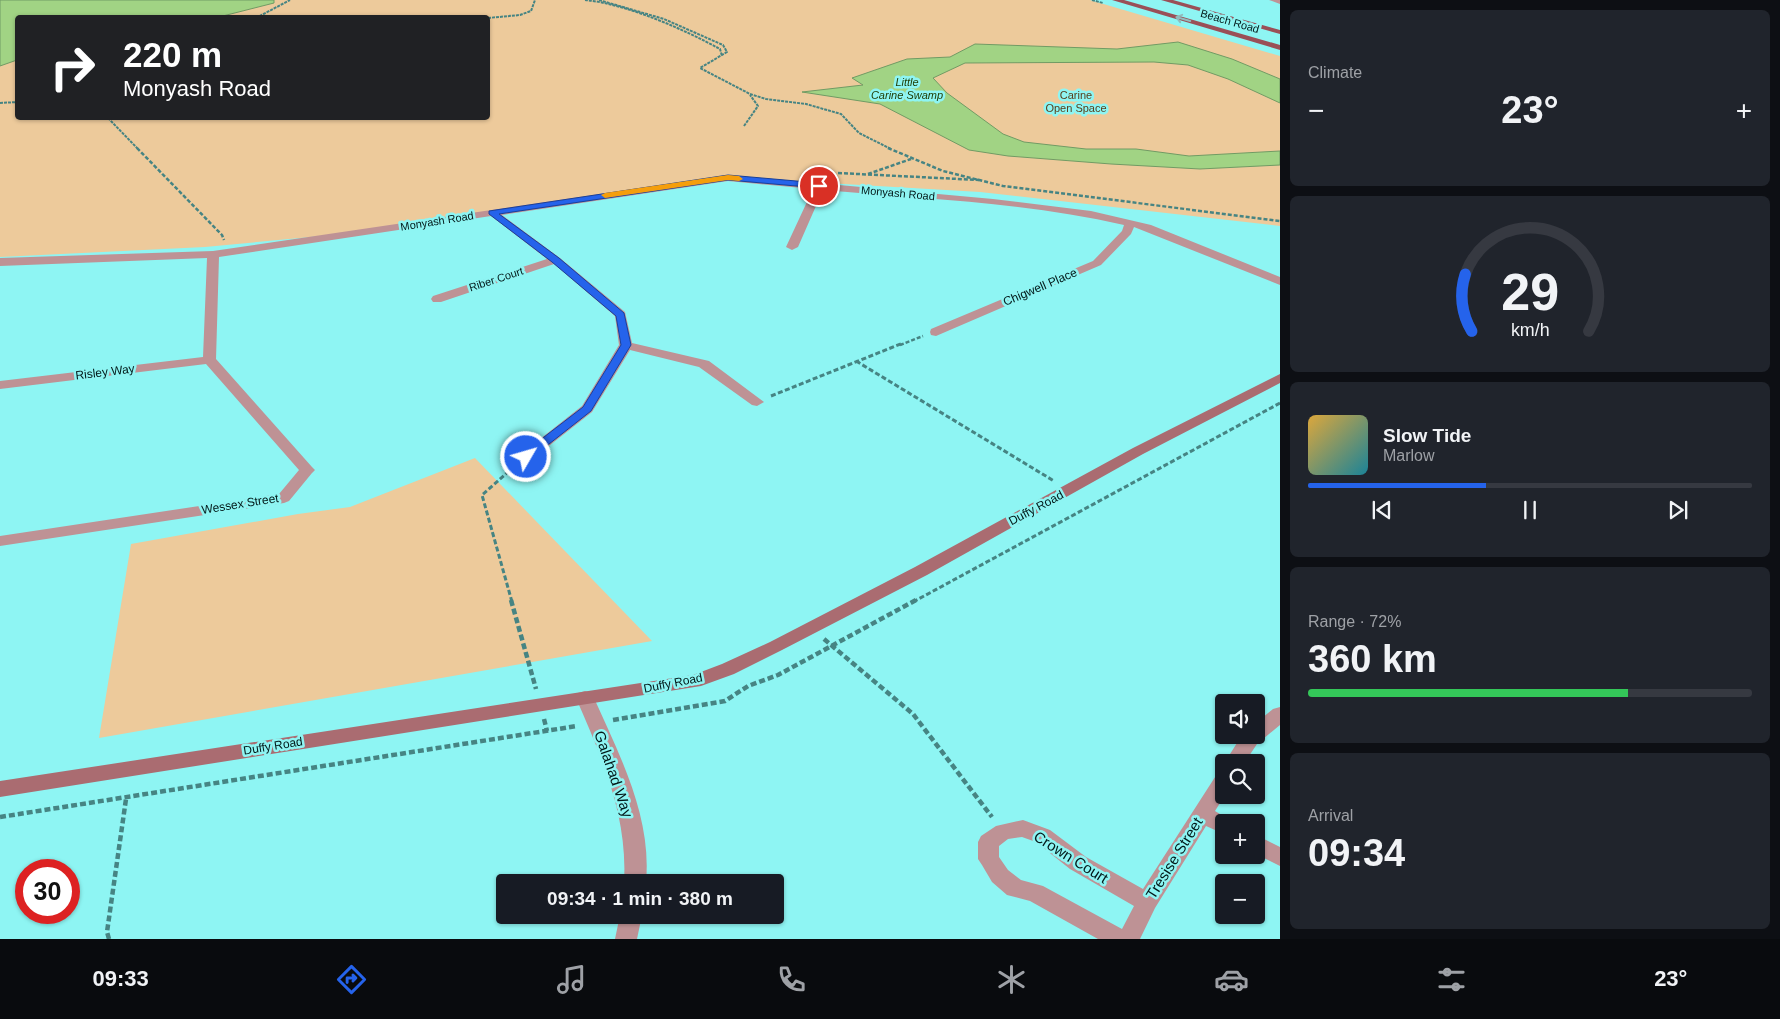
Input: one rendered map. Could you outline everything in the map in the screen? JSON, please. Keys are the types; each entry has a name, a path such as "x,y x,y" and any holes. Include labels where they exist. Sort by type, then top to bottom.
{"main road":[{"name":"Beach Road","path":"1116,0 1280,48"},
{"name":"Beach Road","path":"1166,0 1280,32"},
{"name":"Duffy Road","path":"0,789 695,681 728,669 810,628 1070,491 1138,451 1280,378"}],"street":[{"path":"1273,0 1280,2"},
{"name":"Monyash Road","path":"0,262 213,254 728,178 1092,214 1147,227 1178,238 1280,281"},
{"path":"792,247 819,186"},
{"path":"492,212 556,260 621,315 626,345 587,409 526,457"},
{"name":"Chigwell Place","path":"936,332 1097,263 1127,232 1130,223"},
{"path":"210,360 213,254"},
{"name":"Riber Court","path":"437,299 556,260"},
{"path":"626,345 704,364 756,402"},
{"name":"Risley Way","path":"0,385 210,360"},
{"name":"Wessex Street","path":"0,541 284,498 307,470 210,360"},
{"name":"Galahad Way","path":"585,698 627,803 637,860 636,874"},
{"path":"1265,726 1280,714"},
{"name":"Tresise Street","path":"1128,939 1147,902 1215,794"},
{"path":"1202,813 1215,821"},
{"name":"Crown Court","path":"1004,832 1023,828 1043,836 1078,863 1147,902"},
{"path":"1004,832 988,842 989,859 1000,876 1015,888 1042,897 1119,939"},
{"path":"1265,849 1280,857"},
{"path":"626,939 629,924"}],"path":[{"path":"262,15 290,0"},
{"path":"490,18 520,15 531,11 535,0"},
{"path":"584,0 620,8 692,34 720,50 722,56"},
{"path":"599,0 664,19 723,45 727,52 702,64 700,68 750,94 766,99 806,104 841,114 859,133 943,171 1003,186 1280,222"},
{"path":"744,126 758,106 750,94"},
{"path":"0,103 15,102"},
{"path":"110,120 222,235 224,240 213,254"},
{"path":"840,121 846,120"},
{"path":"866,174 912,158"},
{"path":"756,402 856,360 936,332"},
{"path":"856,360 1070,491"},
{"path":"0,818 126,799 262,774 677,711 725,701 748,686 778,675 1280,403"},
{"path":"526,457 482,495 535,684"},
{"path":"810,628 914,714 1004,832"},
{"path":"109,939 107,932 126,799"}],"green space":[{"name":"Carine Open Space","path":"0,0 1090,0 1280,56 1280,226 980,192 721,177 332,235 205,247 0,257"},
{"path":"475,458 652,641 99,738 131,544 298,514 350,507"}],"water":[{"path":"0,0 274,0 274,3 227,15 15,15 15,61 0,66"},
{"name":"Little Carine Swamp","path":"1178,42 1232,59 1280,79 1280,103 1228,79 1188,65 1154,62 965,63 933,78 947,93 1003,134 1024,142 1086,149 1136,149 1189,156 1280,151 1280,165 1200,169 1008,156 969,150 880,104 802,92 863,85 852,78 907,59 950,57 975,44 1117,49"}],"slow traffic":[{"path":"605,195 728,178 739,179"}],"route":[{"path":"526,457 587,409 626,345 621,315 556,260 492,212 728,178 819,186"}]}
